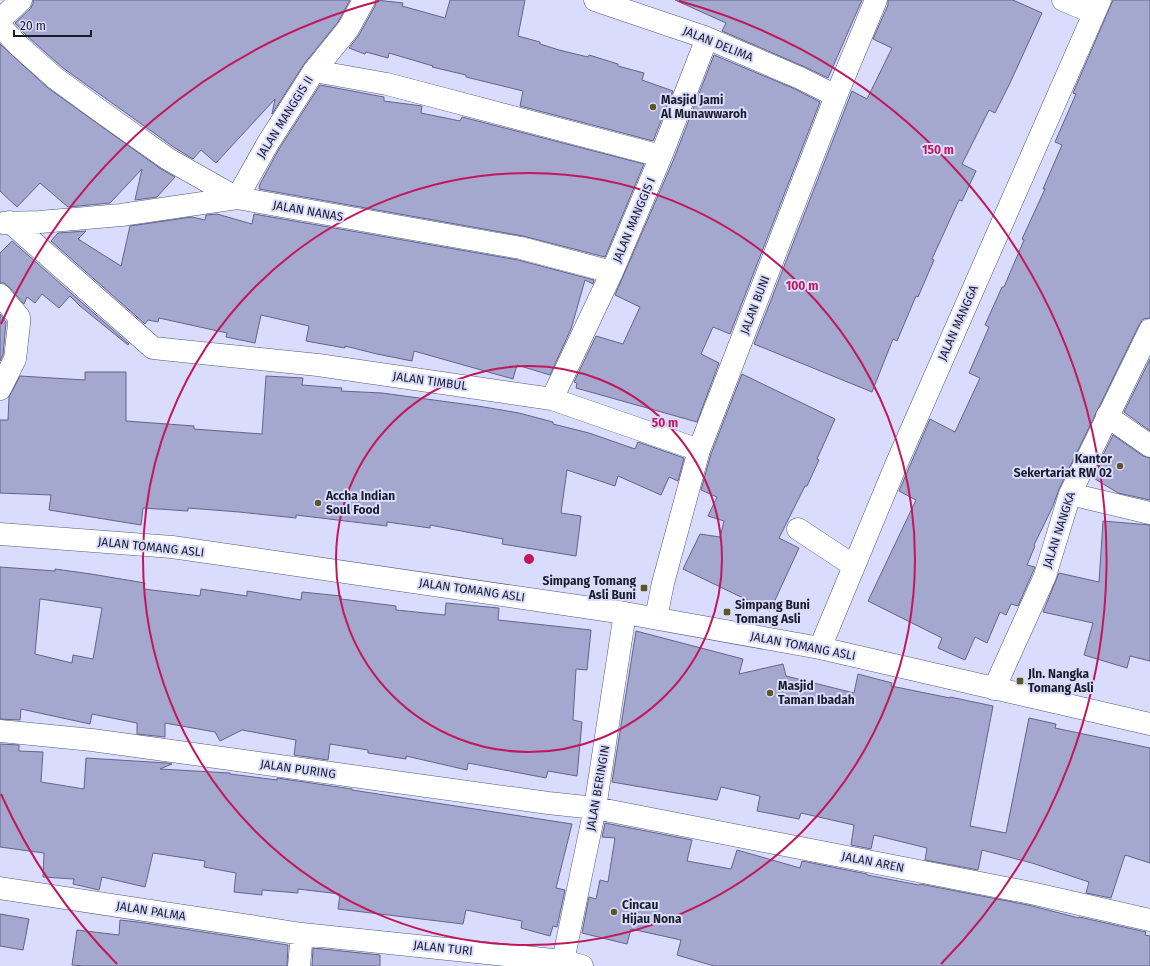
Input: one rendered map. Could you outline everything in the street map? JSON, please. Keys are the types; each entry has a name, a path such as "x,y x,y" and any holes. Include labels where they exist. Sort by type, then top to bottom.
{"street":[{"path":"0,20 21,0"},
{"path":"314,71 348,29 364,0"},
{"name":"JALAN DELIMA","path":"596,0 707,38 800,78 836,96"},
{"name":"JALAN BUNI","path":"656,618 663,583 699,450 836,96 876,0"},
{"path":"1063,0 1097,6"},
{"name":"JALAN MANGGA","path":"820,648 896,465 1097,6"},
{"path":"0,26 18,45 55,78 103,113 168,159 237,198"},
{"name":"JALAN MANGGIS I","path":"552,399 612,272 661,156 707,38"},
{"name":"JALAN MANGGIS II","path":"237,198 268,143 314,71 388,84 661,156"},
{"name":"JALAN NANAS","path":"5,223 40,222 121,215 237,198 521,248 612,272"},
{"name":"JALAN TIMBUL","path":"5,223 153,348 318,365 552,399 699,450"},
{"path":"0,295 19,317 20,324 15,359 0,389"},
{"name":"JALAN NANGKA","path":"994,689 1045,576 1070,494 1150,330"},
{"path":"1107,416 1150,446"},
{"path":"1070,494 1150,513"},
{"path":"798,529 854,566"},
{"name":"JALAN TOMANG ASLI","path":"0,534 172,547 625,612 820,648 1150,724"},
{"name":"JALAN BERINGIN","path":"572,964 625,612"},
{"name":"JALAN PURING","path":"0,731 100,741 540,802 595,808"},
{"name":"JALAN AREN","path":"595,808 1031,893 1150,920"},
{"name":"JALAN PALMA","path":"0,888 302,934"},
{"path":"299,966 302,934"},
{"name":"JALAN TURI","path":"302,934 457,958 572,964"}],"building":[{"path":"33,0 350,0 338,22 304,64 272,114 275,99 216,163 201,150 193,159 175,148 63,68 27,36 15,23 30,9 33,4"},
{"path":"376,0 403,3 402,6 445,18 450,0 525,0 518,36 540,42 540,44 559,50 588,57 589,55 618,64 618,66 644,73 642,80 673,91 653,141 520,106 523,91 466,77 466,75 432,67 433,66 389,53 388,58 366,52 365,54 349,48 359,35 375,6"},
{"path":"675,0 862,0 828,78 722,31 726,23"},
{"path":"888,0 1013,0 1042,13 995,113 989,110 962,164 976,171 962,201 959,200 932,259 934,260 918,297 916,296 897,341 893,339 872,392 754,344 852,91 867,99 892,48 873,39 888,5"},
{"path":"1113,0 1150,0 1150,318 1143,319 1139,325 1059,489 1053,506 1034,545 1035,546 1027,565 1035,567 1018,606 1011,604 1006,615 1000,612 987,643 975,637 965,660 938,648 942,638 868,601 916,500 899,491 930,419 955,432 980,378 969,373 989,327 985,325 1002,287 1004,287 1024,240 1022,239 1045,189 1043,189 1062,145 1055,142 1076,94 1073,93"},
{"path":"0,44 48,88 161,169 175,177 157,197 135,200 142,169 110,203 68,207 40,183 17,207 0,191"},
{"path":"714,55 795,89 820,102 730,334 713,327 701,354 719,363 697,422 576,388 577,383 574,382 596,336 623,344 640,307 615,295 673,161"},
{"path":"320,85 384,97 384,101 422,106 421,113 460,121 462,117 644,164 605,257 523,236 259,189 260,184 279,149"},
{"path":"217,214 252,224 254,214 518,260 594,280 593,284 585,280 571,329 550,375 517,365 513,379 414,351 412,361 345,346 345,348 306,341 309,326 261,315 255,343 226,337 227,333 159,318 158,322 148,320 145,324 51,241 58,233 86,231 78,239 121,266 130,226 192,217 205,220 206,215"},
{"path":"12,241 129,344 128,345 80,306 70,296 59,308 42,294 35,303 27,297 24,304 9,287 4,283 0,283 0,253"},
{"path":"0,314 6,322 3,355 0,361"},
{"path":"1150,359 1150,431 1124,412"},
{"path":"85,372 126,372 126,421 194,426 194,429 262,434 266,376 303,378 302,385 342,388 341,391 382,393 519,413 553,422 553,424 589,433 635,449 638,442 684,458 678,481 669,477 661,495 618,476 615,486 567,470 561,513 581,516 576,556 502,544 503,539 430,525 430,528 387,522 387,526 296,515 296,518 188,508 188,511 143,508 141,525 49,510 51,495 0,493 0,420 8,420 9,397 20,376 85,380"},
{"path":"742,374 835,419 807,486 805,486 779,538 799,548 770,611 683,569 700,534 720,537 724,521 708,516 717,497 701,490 711,454"},
{"name":"Kantor Sekertariat RW 02","path":"1113,435 1143,456 1150,458 1150,500 1118,493 1092,477"},
{"path":"1103,521 1150,525 1150,661 1130,656 1127,668 1084,655 1093,623 1043,612 1059,573 1099,582"},
{"path":"0,567 55,571 55,569 91,574 145,583 144,589 200,596 201,589 247,596 247,591 301,600 302,592 341,596 341,599 396,606 396,610 445,615 446,603 499,608 498,620 591,630 587,670 576,669 573,720 582,722 577,776 548,771 546,778 468,763 467,770 406,756 406,759 368,753 368,750 330,744 328,760 294,755 296,740 242,730 220,741 215,732 165,723 165,737 137,734 137,723 92,714 90,724 21,709 20,720 0,719","holes":["40,599 102,608 93,659 73,655 72,663 35,654"]},
{"path":"636,631 743,659 739,674 783,664 786,676 854,693 858,674 892,683 891,686 993,706 970,826 1006,833 1029,718 1056,724 1055,728 1150,748 1150,863 1125,855 1111,898 1086,893 1089,882 1032,863 982,850 978,870 925,860 927,848 874,835 871,849 851,845 854,825 801,813 799,819 757,811 760,796 721,787 717,800 612,782"},
{"path":"0,744 19,745 19,751 43,752 41,782 84,789 86,758 167,763 172,764 160,769 230,773 277,780 277,778 572,824 556,888 565,890 557,927 553,926 550,936 521,928 522,921 466,910 463,924 338,909 340,894 298,889 298,893 262,890 262,895 234,892 236,873 204,867 205,861 153,853 145,887 102,877 99,890 73,884 74,879 43,877 44,853 0,847"},
{"path":"605,823 692,840 687,861 731,869 737,850 800,868 802,861 867,875 1028,905 1079,918 1146,932 1145,935 1150,936 1150,966 714,966 677,955 681,940 631,929 627,944 582,933 589,897 596,899 600,880 608,882 615,838 602,837"},
{"path":"0,914 29,919 23,950 0,946"},
{"path":"120,920 288,945 287,966 72,965 77,930 119,935"},
{"path":"313,948 380,955 380,966 312,966"}],"place":[{"name":"Masjid Jami Al Munawwaroh","path":"653,107"},
{"name":"Kantor Sekertariat RW 02","path":"1120,466"},
{"name":"Accha Indian Soul Food","path":"318,503"},
{"name":"Simpang Tomang Asli Buni","path":"644,588"},
{"name":"Simpang Buni Tomang Asli","path":"727,612"},
{"name":"Jln. Nangka Tomang Asli","path":"1020,681"},
{"name":"Masjid Taman Ibadah","path":"770,693"},
{"name":"Cincau Hijau Nona","path":"614,912"}]}
